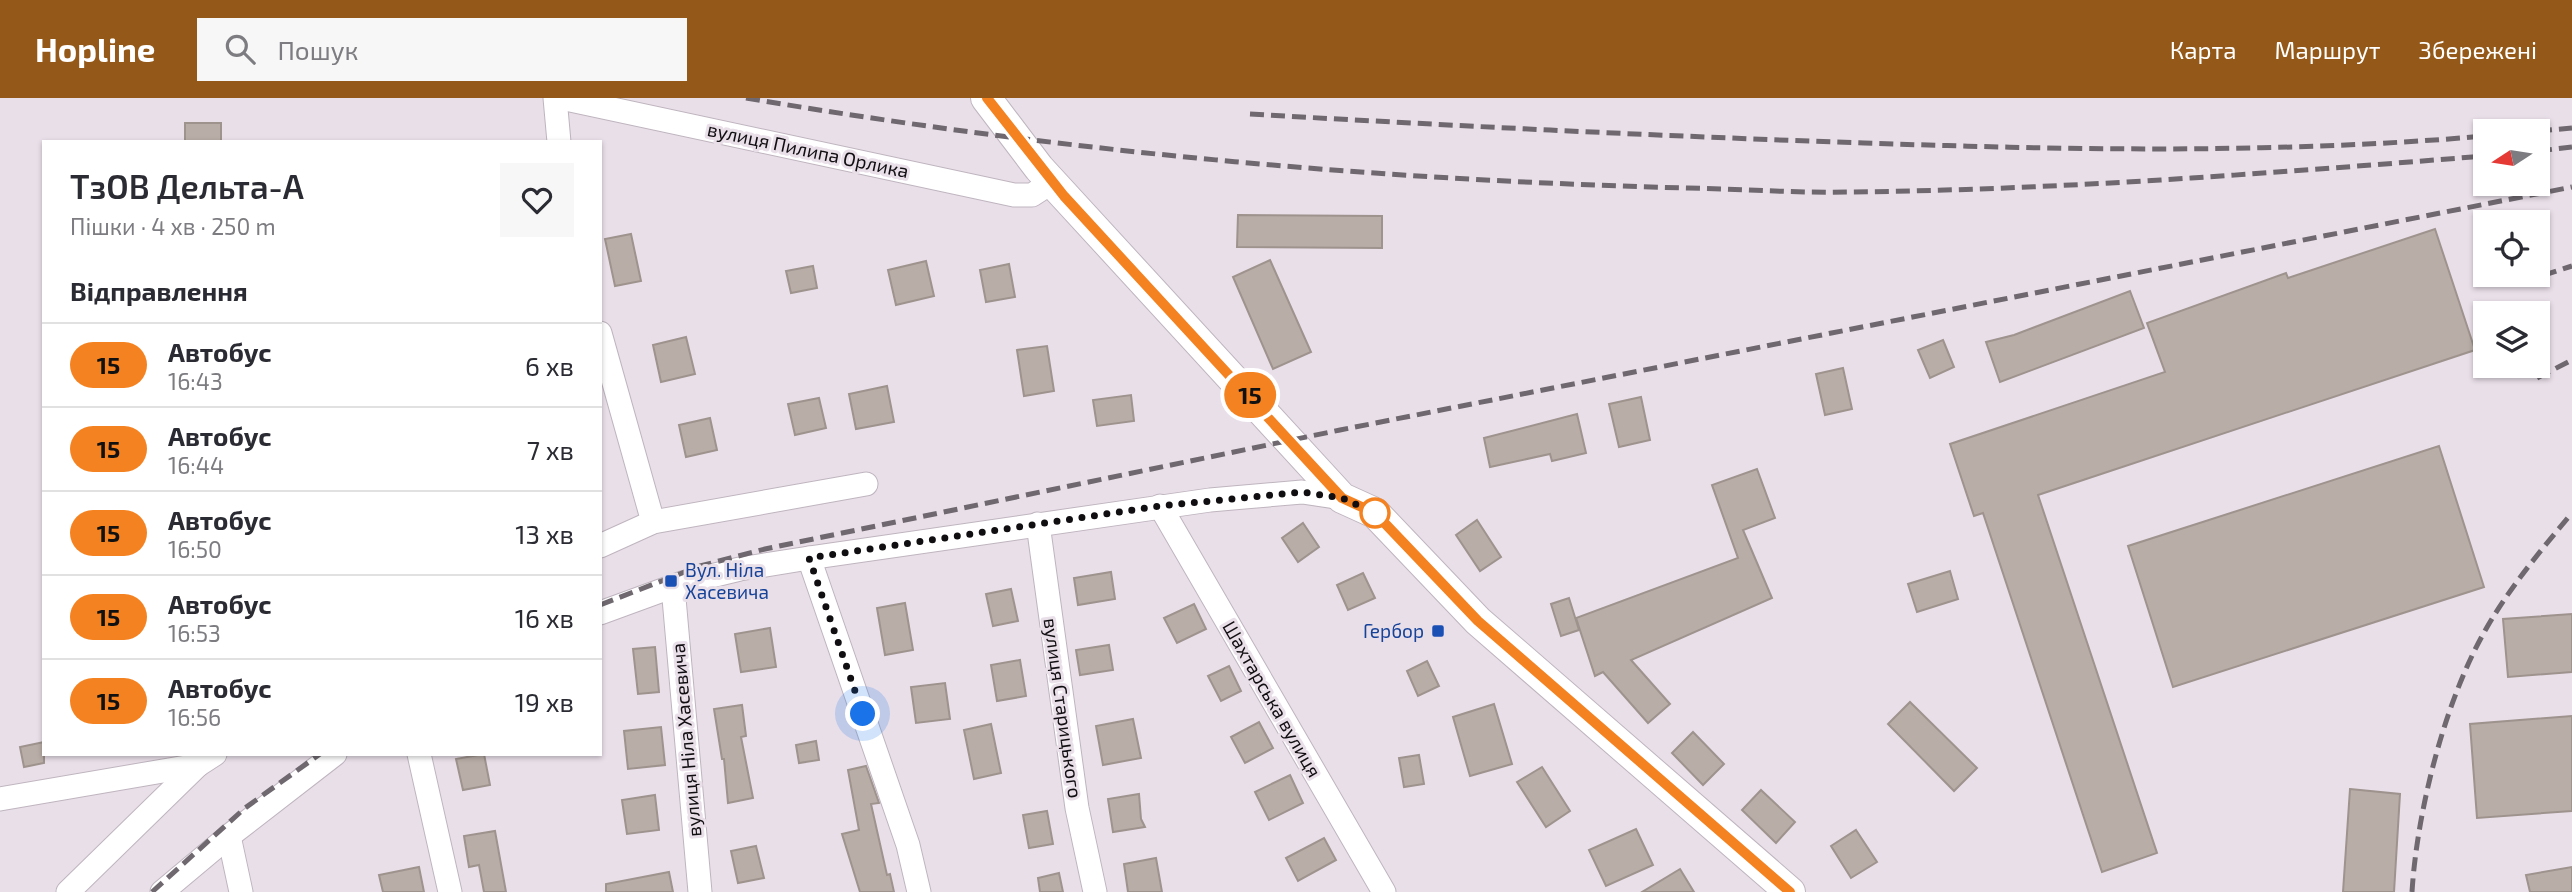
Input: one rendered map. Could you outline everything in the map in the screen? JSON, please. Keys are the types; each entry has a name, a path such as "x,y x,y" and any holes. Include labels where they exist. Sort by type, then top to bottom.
{"street":[{"path":"555,98 559,140"},
{"name":"вулиця Пилипа Орлика","path":"561,98 1014,195 1032,195 1045,175"},
{"path":"986,98 1045,175 1342,498"},
{"path":"602,340 653,522"},
{"path":"602,545 653,522 866,484"},
{"path":"602,612 673,587 740,569 809,558 1160,506 1302,492 1342,498 1375,513 1478,621 1790,892"},
{"name":"Шахтарська вулиця","path":"1160,506 1384,892"},
{"name":"вулиця Старицького","path":"1038,524 1077,808 1095,892"},
{"path":"809,558 908,845 919,892"},
{"name":"вулиця Ніла Хасевича","path":"673,587 700,892"},
{"path":"162,892 332,756"},
{"path":"419,756 450,892"},
{"path":"0,799 206,760"},
{"path":"68,892 206,760"},
{"path":"229,836 241,892"}],"building":[{"path":"185,123 221,123 221,140 185,140"},
{"path":"1238,215 1382,216 1382,248 1237,247"},
{"path":"2435,229 2473,351 2038,495 2157,853 2102,872 1983,513 1974,516 1950,444 2165,372 2147,323 2286,273 2288,278"},
{"path":"631,234 641,281 615,286 605,239"},
{"path":"1270,260 1311,352 1273,369 1233,277"},
{"path":"926,261 934,296 896,305 888,270"},
{"path":"1009,264 1015,297 986,302 980,270"},
{"path":"813,266 817,288 791,293 786,271"},
{"path":"2130,291 2144,328 2000,382 1986,342 2014,335"},
{"path":"686,337 695,374 661,382 653,345"},
{"path":"1943,340 1954,367 1930,378 1918,350"},
{"path":"1047,346 1054,391 1024,396 1017,350"},
{"path":"1843,368 1852,409 1825,415 1816,374"},
{"path":"887,386 894,422 856,429 849,394"},
{"path":"1131,395 1134,421 1097,426 1093,400"},
{"path":"1641,397 1650,440 1619,447 1609,404"},
{"path":"819,398 826,428 795,435 788,404"},
{"path":"1577,414 1586,453 1552,461 1550,454 1490,467 1484,438"},
{"path":"710,418 717,450 686,457 679,425"},
{"path":"2439,446 2484,587 2173,687 2128,546"},
{"path":"1757,469 1775,518 1743,530 1772,598 1631,660 1670,704 1648,723 1603,672 1595,676 1576,618 1738,558 1712,485"},
{"path":"1477,520 1501,557 1480,571 1456,535"},
{"path":"1303,523 1319,547 1298,562 1282,538"},
{"path":"1950,571 1958,599 1917,612 1908,584"},
{"path":"1111,572 1115,599 1078,605 1074,578"},
{"path":"1363,573 1375,598 1348,610 1337,585"},
{"path":"1011,589 1018,621 993,626 986,594"},
{"path":"1569,598 1579,630 1561,636 1551,604"},
{"path":"905,603 913,650 885,655 877,608"},
{"path":"1194,604 1206,629 1177,643 1164,618"},
{"path":"2572,614 2572,672 2508,677 2503,619"},
{"path":"770,628 776,667 741,672 735,634"},
{"path":"1109,645 1113,670 1080,675 1076,650"},
{"path":"655,647 659,692 638,694 633,649"},
{"path":"1020,660 1026,696 997,701 991,665"},
{"path":"1427,661 1439,686 1418,696 1407,671"},
{"path":"1229,666 1241,691 1221,701 1208,676"},
{"path":"945,683 950,719 916,723 911,687"},
{"path":"1910,702 1977,768 1954,791 1888,724"},
{"path":"1494,704 1512,764 1470,776 1453,717"},
{"path":"742,705 746,736 741,737 753,798 728,803 724,759 714,709"},
{"path":"2572,716 2572,811 2477,818 2470,724"},
{"path":"1133,719 1141,758 1103,765 1096,726"},
{"path":"1259,722 1273,748 1245,763 1231,737"},
{"path":"991,724 1001,773 974,779 964,730"},
{"path":"661,727 665,765 628,769 624,731"},
{"path":"1693,732 1724,764 1703,785 1672,753"},
{"path":"816,741 819,760 799,763 796,745"},
{"path":"42,742 44,763 24,767 20,747"},
{"path":"1419,755 1424,784 1404,787 1399,758"},
{"path":"484,756 490,785 463,790 456,759"},
{"path":"866,766 879,803 871,804 887,875 890,874 894,892 860,892 842,834 859,830 848,770"},
{"path":"1542,767 1570,811 1546,827 1517,782"},
{"path":"1290,775 1303,803 1269,820 1255,792"},
{"path":"2350,789 2400,794 2394,892 2343,892"},
{"path":"1761,790 1795,822 1776,843 1742,810"},
{"path":"1139,794 1141,819 1145,827 1113,832 1108,799"},
{"path":"655,795 659,830 627,834 622,800"},
{"path":"1047,811 1053,844 1029,848 1023,815"},
{"path":"1636,829 1653,865 1606,886 1589,850"},
{"path":"1856,830 1877,862 1851,878 1831,846"},
{"path":"495,831 506,892 484,892 479,865 469,867 464,836"},
{"path":"1324,838 1336,860 1298,881 1286,858"},
{"path":"756,846 764,878 738,883 731,851"},
{"path":"1156,858 1162,892 1128,892 1124,864"},
{"path":"419,867 424,892 383,892 379,875"},
{"path":"2572,867 2572,892 2530,892 2526,875"},
{"path":"1680,869 1694,892 1642,892"},
{"path":"669,872 673,892 606,892 606,884"},
{"path":"1059,873 1063,892 1040,892 1038,878"}],"railway":[{"path":"746,98 863,117 1098,148 1333,170 1569,184 1826,192 1926,191 2086,184 2473,157"},
{"path":"1250,114 1634,134 2019,147 2252,148 2473,137"},
{"path":"2550,130 2572,128"},
{"path":"2550,150 2572,147"},
{"path":"602,604 700,566 765,549 1340,430 2572,187"},
{"path":"2550,273 2572,266"},
{"path":"2550,371 2572,360"},
{"path":"2412,892 2427,792 2446,722 2471,657 2505,598 2572,513"},
{"path":"152,892 245,808 317,756"}],"bus line":[{"name":"15","path":"987,98 1039,168 1231,374 1342,498 1375,513 1478,621 1790,892"}],"place":[{"name":"Вул. Ніла Хасевича","path":"671,581"},
{"name":"Гербор","path":"1438,631"}],"route":[{"path":"863,714 809,558 1160,506 1302,492 1342,498 1375,513"}]}
